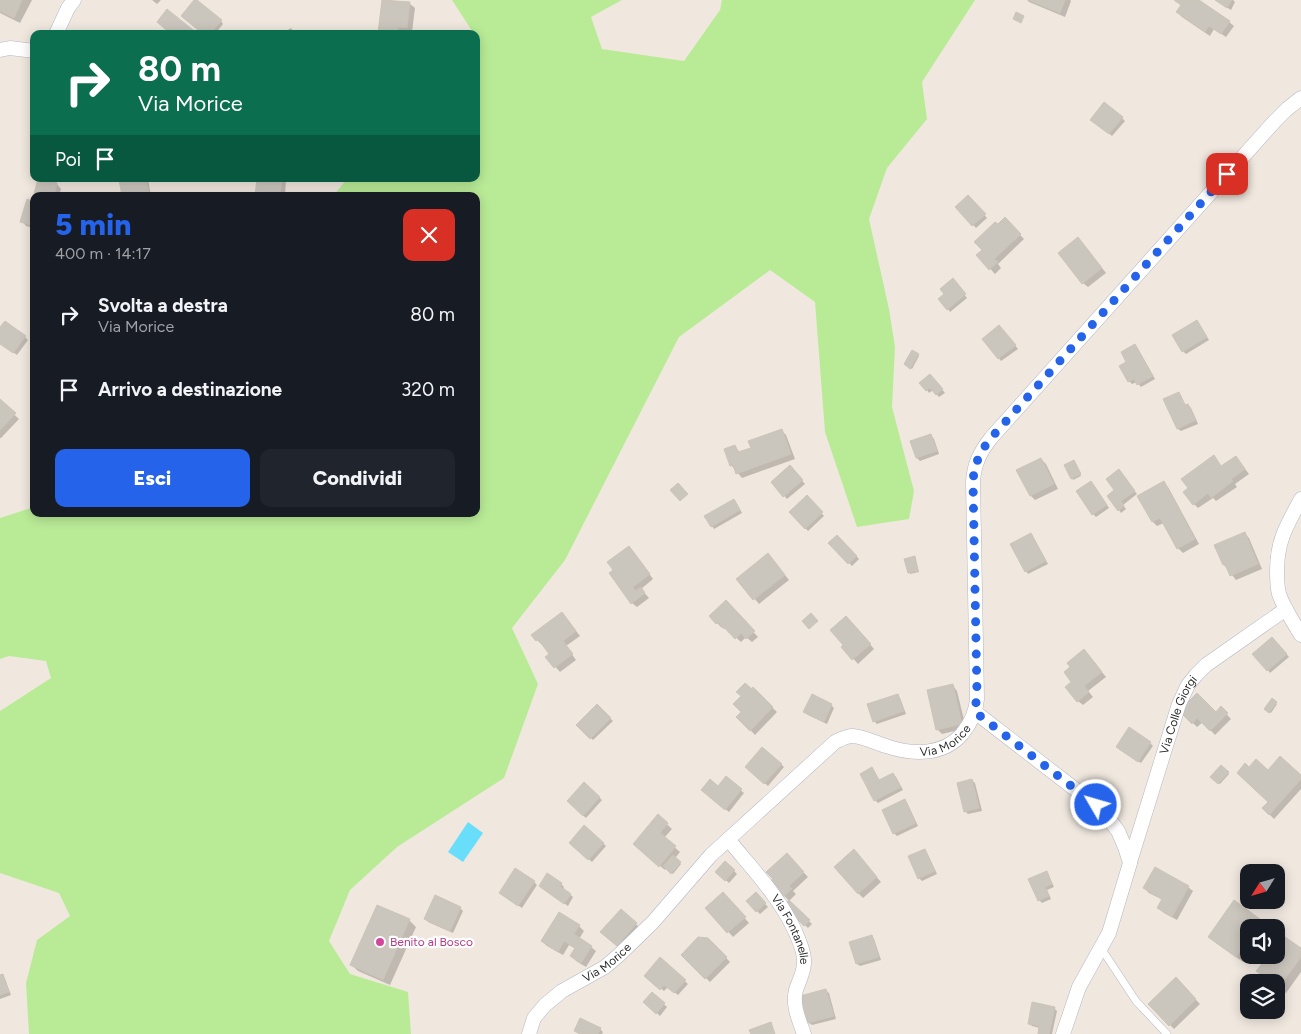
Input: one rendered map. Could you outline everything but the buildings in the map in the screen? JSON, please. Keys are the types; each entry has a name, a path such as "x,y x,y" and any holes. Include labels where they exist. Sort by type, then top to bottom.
{"street":[{"path":"58,30 74,0"},
{"path":"1,49 30,50"},
{"name":"Via Morice","path":"529,1034 534,1018 545,1005 567,988 604,967 619,955 653,922 700,867 728,839 839,740 854,736 900,750 933,751 946,747 955,741 967,727 975,712 977,693 973,482 978,456 997,431 1261,136 1281,114 1301,98"},
{"path":"1301,498 1284,529 1277,553 1278,588 1286,609 1301,635"},
{"name":"Via Colle Giorgi","path":"1063,1034 1079,987 1109,933 1184,691 1192,679 1206,665 1286,609"},
{"path":"975,712 1102,810 1118,831 1130,863"},
{"name":"Via Fontanelle","path":"728,839 772,892 787,914 798,937 804,962 794,1002 804,1034"}],"lane":[{"path":"1101,948 1136,1001 1167,1034"}],"green space":[{"path":"452,0 622,0 591,17 602,49 684,61 720,10 722,0 975,0 922,82 927,119 887,168 869,219 889,309 895,347 892,407 914,491 909,519 857,527 825,432 815,302 770,270 679,337 565,560 512,628 538,684 504,778 397,847 350,890 329,941 350,974 408,992 411,1034 29,1034 26,983 37,940 70,916 59,893 0,873 0,711 51,678 46,661 9,656 0,659 0,518 30,508 30,517 480,517 480,192 336,192 345,182 480,182 480,30 471,30"}],"water":[{"path":"468,822 483,833 463,862 448,852"}],"place":[{"name":"Benito al Bosco","path":"380,942"}],"route":[{"path":"1096,805 975,712 977,693 973,482 975,465 978,456 991,438 1227,174"}]}
